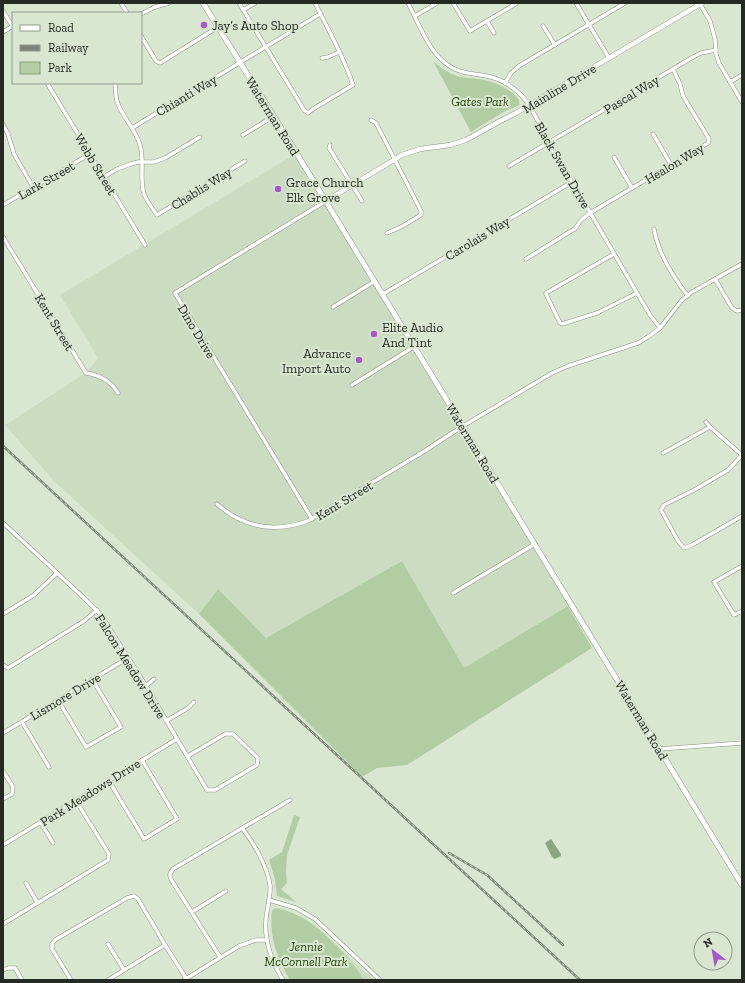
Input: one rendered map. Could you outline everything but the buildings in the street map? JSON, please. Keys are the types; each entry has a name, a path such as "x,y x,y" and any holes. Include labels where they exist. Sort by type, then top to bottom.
{"main road":[{"name":"Waterman Road","path":"203,3 383,294 742,885"}],"street":[{"path":"120,3 126,12"},
{"path":"142,14 155,7 169,3"},
{"path":"239,3 304,110 308,113 353,85 350,75 314,3"},
{"path":"243,10 255,3"},
{"name":"Black Swan Drive","path":"408,3 433,52 444,63 464,73 492,77 505,82 517,91 529,106 637,293 650,315 660,328"},
{"path":"415,16 437,3"},
{"path":"453,3 470,31 517,3"},
{"path":"576,3 609,58"},
{"path":"505,82 508,76 515,69 625,3"},
{"path":"701,4 710,22 715,39 716,54 719,63 742,102"},
{"name":"Mainline Drive","path":"326,201 406,153 420,149 450,145 466,140 529,106 701,4"},
{"path":"3,11 12,25"},
{"name":"Chianti Way","path":"132,128 320,14"},
{"path":"487,21 494,33"},
{"path":"543,26 554,45"},
{"path":"142,38 156,61 160,63 218,27"},
{"path":"3,32 12,28"},
{"name":"Pascal Way","path":"510,166 693,57 702,53 716,50"},
{"path":"322,58 339,52"},
{"name":"Healon Way","path":"526,259 571,232 581,220 590,213 708,143 708,138 683,96 680,84 673,69"},
{"path":"730,82 742,75"},
{"name":"Webb Street","path":"48,84 145,244"},
{"path":"115,84 118,105 140,144 142,162"},
{"path":"243,135 274,116"},
{"path":"371,120 376,123 421,210 421,215 402,227 387,233"},
{"path":"3,124 8,134 14,154 33,187"},
{"path":"652,134 671,165"},
{"path":"104,177 124,166 138,162 154,162 165,158 200,137"},
{"path":"330,145 329,148 362,201"},
{"name":"Lark Street","path":"3,205 90,154"},
{"path":"614,157 632,188"},
{"name":"Chablis Way","path":"142,162 142,185 146,199 157,215 245,161"},
{"name":"Carolais Way","path":"383,294 572,182"},
{"name":"Dino Drive","path":"312,519 175,293 326,201"},
{"path":"654,229 655,238 659,249 680,286 688,296"},
{"name":"Kent Street","path":"3,237 86,373 92,374 107,381 118,393"},
{"path":"614,254 546,293 560,323 562,324 597,314 637,293"},
{"name":"Kent Street","path":"217,504 230,514 245,522 261,527 297,525 312,519 552,373 568,366 638,343 660,328 682,300 742,264"},
{"path":"715,279 732,308 738,311 742,310"},
{"path":"333,308 374,281"},
{"path":"352,385 414,346"},
{"path":"706,422 742,455 728,470 696,489 664,505 661,510 678,541 684,548 692,545 742,516"},
{"path":"663,453 710,427"},
{"name":"Falcon Meadow Drive","path":"3,523 97,610 146,686 207,790 215,790 257,765 258,758 233,734 225,734 188,756"},
{"path":"3,532 7,527"},
{"path":"453,593 535,544"},
{"path":"742,566 714,582 734,616 742,611"},
{"path":"3,614 34,595 57,573"},
{"path":"3,665 8,668 84,621 97,610"},
{"name":"Lismore Drive","path":"3,734 128,658"},
{"path":"58,700 86,747 121,726 92,679"},
{"path":"146,686 154,679"},
{"path":"166,721 188,708 194,702"},
{"path":"22,722 50,767"},
{"name":"Park Meadows Drive","path":"3,845 177,739"},
{"path":"659,749 742,743"},
{"path":"109,781 144,838 177,818 142,760"},
{"path":"3,771 13,787 12,794 3,799"},
{"path":"220,957 172,881 170,873 173,869 290,800"},
{"path":"3,924 108,860 108,854 76,801"},
{"path":"40,823 53,843"},
{"path":"242,828 266,870 270,885 266,920 267,940 272,958 283,980"},
{"path":"26,883 37,902"},
{"path":"192,912 226,891"},
{"path":"71,980 52,949 52,944 55,940 130,896 134,896 138,899 185,979 244,943 256,940 267,940"},
{"path":"269,900 296,908 315,919 380,980"},
{"path":"108,944 124,970"},
{"path":"108,980 164,945"},
{"path":"3,970 15,968 22,980"}],"shaded area":[{"path":"297,153 571,604 464,668 402,561 266,638 218,589 199,614 55,482 5,425 86,373 98,358 60,295"},
{"path":"551,839 561,854 561,856 555,859 552,857 545,843"},
{"path":"350,959 374,980 364,980 349,961"}],"green space":[{"name":"Gates Park","path":"433,61 444,70 457,76 484,80 502,86 514,94 519,100 519,105 500,114 471,132"},
{"path":"402,561 464,668 568,606 592,648 407,765 377,768 362,777 199,614 218,589 266,638"},
{"path":"294,815 300,817 287,855 287,883 281,889 296,902 277,896 275,879 269,860 282,852"},
{"name":"Jennie McConnell Park","path":"275,908 297,915 316,927 334,942 350,959 349,961 364,980 290,980 281,964 273,938 271,921 272,911"}],"railway":[{"path":"3,446 580,980"},
{"path":"449,853 487,875 563,945"}],"place":[{"name":"Jay’s Auto Shop","path":"204,25"},
{"name":"Grace Church Elk Grove","path":"278,189"},
{"name":"Elite Audio And Tint","path":"374,334"},
{"name":"Advance Import Auto","path":"359,360"}]}
